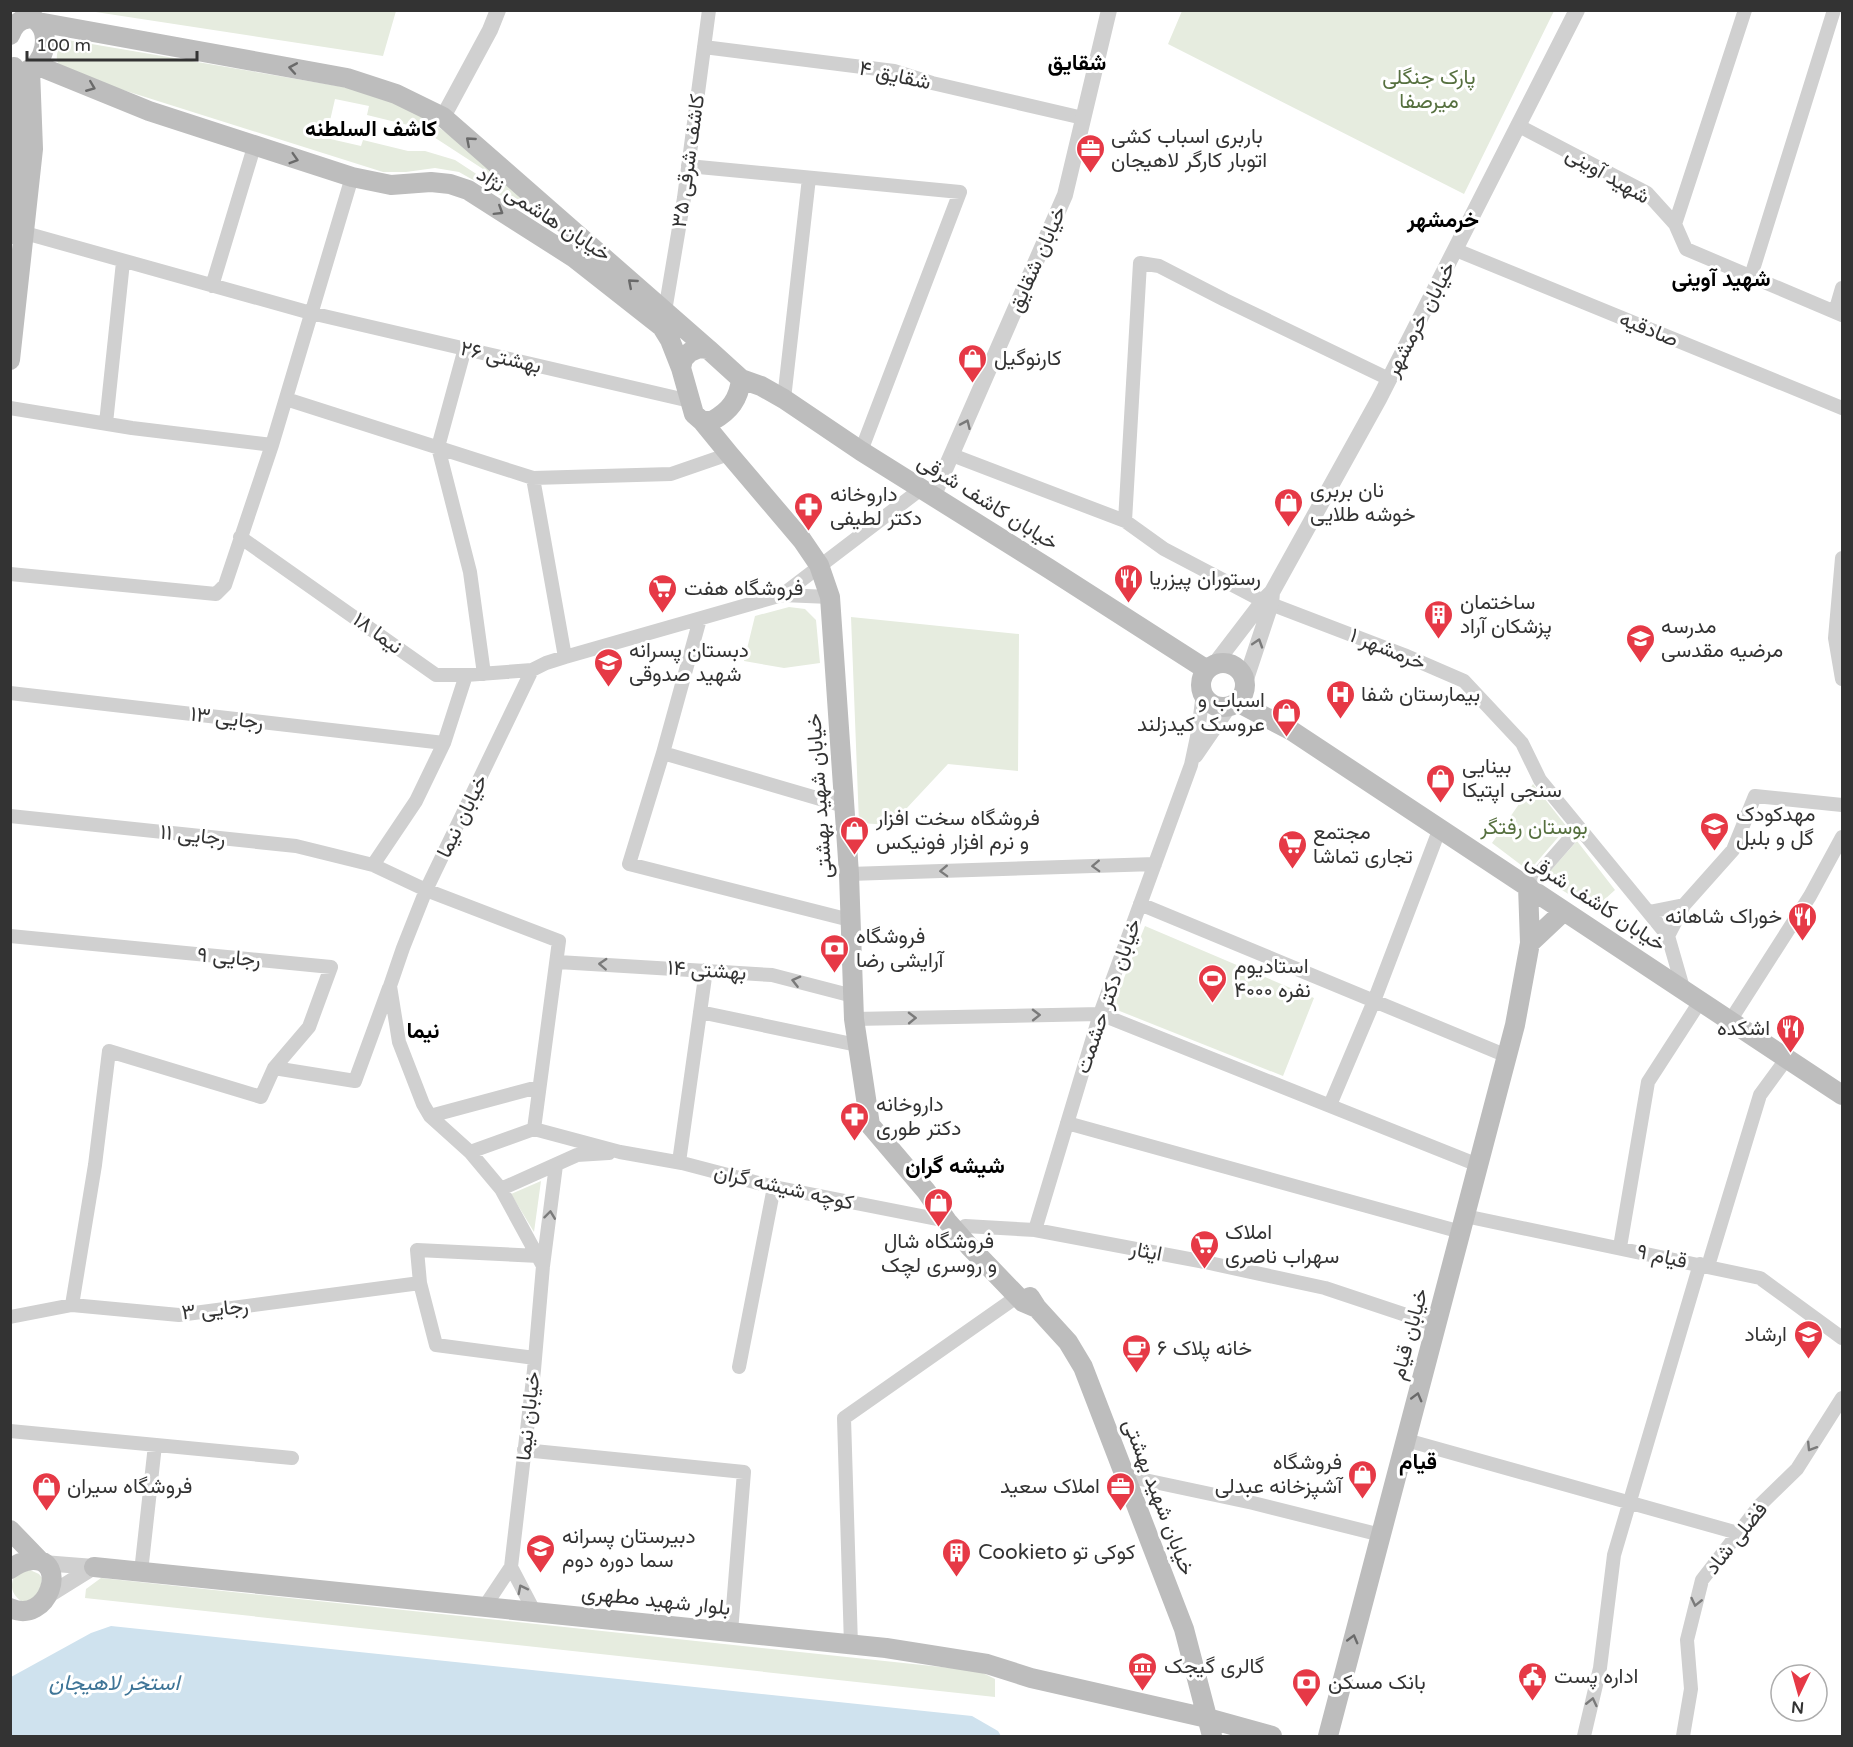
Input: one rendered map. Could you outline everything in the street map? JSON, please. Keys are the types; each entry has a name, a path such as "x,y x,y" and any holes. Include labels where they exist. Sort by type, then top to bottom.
{"main road":[{"path":"19,22 347,78 396,94 443,117 663,320 708,349 741,379 738,397 725,412 712,422 702,421 694,414 681,368 683,359 690,352 699,348 708,349"},
{"path":"10,360 17,233 15,158 20,148 24,111 23,66 44,48 43,28 19,22"},
{"name":"خیابان هاشمی نژاد","path":"23,66 254,147 352,177 391,185 441,183 468,190 573,257 663,320 681,368"},
{"path":"17,233 33,149 24,111"},
{"name":"خیابان کاشف شرقی","path":"741,379 762,386 784,399 927,493 1211,668"},
{"name":"خیابان شهید بهشتی","path":"702,421 802,540 819,565 830,597 849,874 854,1019 870,1125 1023,1302 1037,1308"},
{"path":"1227,664 1239,670 1239,693 1225,706 1212,703 1203,693 1203,677 1211,668 1227,664"},
{"name":"خیابان کاشف شرقی","path":"1239,693 1292,731 1842,1095"},
{"name":"خیابان قیام","path":"1328,1737 1515,1025 1530,943 1528,886"},
{"path":"1530,943 1564,911"},
{"name":"خیابان شهید بهشتی","path":"956,1224 1029,1295 1037,1308 1068,1341 1083,1367 1184,1629 1206,1730"},
{"path":"10,1530 41,1561 47,1564 52,1580 44,1601 10,1627"},
{"path":"10,1569 22,1562 41,1561"},
{"name":"بلوار شهید مطهری","path":"94,1567 851,1645 987,1664 1206,1730 1272,1737"},
{"path":"10,1608 24,1610 44,1601"}],"street":[{"path":"443,117 490,30 498,10"},
{"name":"کاشف شرقی ۳۵","path":"663,320 688,166 709,10"},
{"name":"خیابان خرمشهر","path":"1268,599 1389,379 1577,10"},
{"path":"1675,224 1745,10"},
{"path":"1751,276 1834,10"},
{"name":"خیابان شقایق","path":"927,493 952,455 1065,195 1106,11"},
{"name":"شقایق ۴","path":"704,47 894,71 932,83 1083,118"},
{"name":"شهید آوینی","path":"1519,126 1647,193 1675,224 1686,249 1839,313"},
{"path":"212,286 254,147"},
{"path":"688,166 960,192 861,451"},
{"path":"10,574 216,594 225,585 272,445 352,177"},
{"path":"784,399 809,178"},
{"name":"بهشتی ۲۶","path":"17,233 311,313 690,401"},
{"name":"صادقیه","path":"1456,250 1842,408"},
{"path":"106,423 123,262"},
{"path":"1125,521 1140,262 1159,266 1389,379"},
{"path":"1839,313 1842,288"},
{"path":"465,348 438,447 470,572 484,674"},
{"path":"286,399 532,478 671,474 729,454"},
{"path":"10,408 272,445"},
{"name":"خرمشهر ۱","path":"952,455 1125,521 1164,549 1268,599 1464,681 1522,744 1540,780 1668,936"},
{"path":"532,478 565,657"},
{"path":"782,595 819,565 927,493"},
{"name":"نیما ۱۸","path":"240,537 436,675 532,670"},
{"path":"1842,558 1836,619 1836,653 1842,679"},
{"path":"532,670 565,657 782,595 830,597"},
{"path":"1211,668 1268,599"},
{"path":"1191,765 1239,693 1268,599"},
{"path":"700,619 629,864 850,920"},
{"name":"خیابان نیما","path":"532,670 426,890 390,986 399,1042 418,1093 430,1116 470,1152 501,1188 541,1261"},
{"path":"374,865 416,801 444,743 466,675"},
{"name":"رجایی ۱۳","path":"10,693 444,743"},
{"path":"1191,765 1203,693"},
{"path":"663,753 844,806"},
{"name":"خیابان دکتر حشمت","path":"1035,1230 1100,1014 1191,765"},
{"path":"1683,988 1668,936 1684,905 1733,850 1755,796 1842,805"},
{"name":"رجایی ۱۱","path":"10,816 296,846 374,865 426,890 560,941 558,962"},
{"path":"1330,1106 1374,1001 1440,828"},
{"path":"1528,886 1578,829"},
{"path":"1730,1021 1810,896 1842,837"},
{"path":"849,874 1155,864"},
{"path":"1140,904 1507,1056"},
{"path":"1649,912 1684,905"},
{"name":"رجایی ۹","path":"10,936 331,967 309,1027 274,1068"},
{"path":"534,1129 538,1087 558,962"},
{"name":"بهشتی ۱۴","path":"558,962 772,975 853,996"},
{"path":"679,1162 706,970"},
{"path":"72,1305 95,1165 109,1051 261,1097 274,1068 355,1081 390,986"},
{"path":"1620,1247 1648,1082 1701,1000"},
{"path":"700,1012 857,1045"},
{"path":"854,1019 1100,1014 1478,1165"},
{"path":"1584,1737 1600,1668 1614,1555 1629,1501 1760,1095 1787,1058"},
{"path":"430,1116 538,1087"},
{"name":"قیام ۹","path":"1066,1123 1265,1178 1463,1224 1620,1247 1760,1278 1842,1338"},
{"path":"470,1152 534,1129 620,1152"},
{"path":"501,1188 578,1155 620,1152"},
{"name":"کوچه شیشه گران","path":"620,1152 679,1162 774,1187 956,1224"},
{"name":"خیابان نیما","path":"485,1606 511,1567 535,1358 541,1261 556,1165"},
{"path":"739,1367 774,1187"},
{"name":"ایثار","path":"956,1224 1035,1230 1205,1262 1325,1288 1436,1325"},
{"path":"535,1358 436,1345 420,1283 417,1250 541,1261"},
{"name":"رجایی ۳","path":"10,1317 72,1305 178,1315 420,1283"},
{"path":"851,1645 844,1418 1018,1296"},
{"name":"فضلی شاد","path":"1683,1737 1690,1689 1687,1640 1702,1580 1760,1505 1797,1469 1842,1398"},
{"path":"10,1431 292,1458"},
{"path":"1406,1440 1738,1533"},
{"path":"141,1572 155,1445"},
{"path":"524,1450 744,1472 731,1632"},
{"path":"1126,1476 1253,1503 1381,1535"},
{"path":"41,1561 94,1567"},
{"path":"44,1601 94,1567"},
{"path":"511,1567 534,1611"}],"green space":[{"name":"پارک جنگلی میرصفا","path":"1182,10 1554,11 1464,194 1168,44"},
{"path":"89,11 396,11 383,56"},
{"path":"68,40 355,89 388,98 425,118 457,140 548,222 459,172 435,168 383,172 66,72 57,60 58,51","holes":["335,99 369,106 367,115 420,128 483,169 487,177 481,177 455,160 425,151 408,151 363,140 361,146 326,138"]},
{"path":"789,607 805,609 816,620 820,663 784,668 744,661 755,616"},
{"path":"851,617 1019,634 1018,771 948,764 891,825 859,823"},
{"name":"بوستان رفتگر","path":"1533,784 1567,827 1529,871 1492,843"},
{"name":"بوستان رفتگر","path":"1577,841 1615,890 1594,909 1543,879"},
{"name":"استادیوم ۴۰۰۰ نفره","path":"1145,926 1314,998 1283,1076 1112,1008"},
{"path":"541,1181 534,1232 511,1194"},
{"path":"30,1570 42,1578 39,1598 23,1602 14,1594 12,1583 15,1575"},
{"path":"101,1578 979,1671 995,1679 995,1697 85,1598 86,1589"}],"water":[{"name":"استخر لاهیجان","path":"111,1626 972,1716 998,1731 1001,1736 11,1736 11,1677 91,1633"}],"place":[{"name":"باربری اسباب کشی اتوبار کارگر لاهیجان","path":"1090,174"},
{"name":"کارنوگیل","path":"973,384"},
{"name":"نان بربری خوشه طلایی","path":"1289,528"},
{"name":"داروخانه دکتر لطیفی","path":"809,532"},
{"name":"رستوران پیزریا","path":"1128,604"},
{"name":"فروشگاه هفت","path":"663,614"},
{"name":"ساختمان پزشکان آراد","path":"1439,640"},
{"name":"مدرسه مرضیه مقدسی","path":"1640,664"},
{"name":"دبستان پسرانه شهید صدوقی","path":"608,688"},
{"name":"بیمارستان شفا","path":"1340,720"},
{"name":"اسباب و عروسک کیدزلند","path":"1286,738"},
{"name":"بینایی سنجی اپتیکا","path":"1441,804"},
{"name":"مهدکودک گل و بلبل","path":"1715,852"},
{"name":"فروشگاه سخت افزار و نرم افزار فونیکس","path":"855,856"},
{"name":"مجتمع تجاری تماشا","path":"1292,870"},
{"name":"خوراک شاهانه","path":"1803,942"},
{"name":"فروشگاه آرایشی رضا","path":"835,974"},
{"name":"استادیوم ۴۰۰۰ نفره","path":"1213,1004"},
{"name":"اشکده","path":"1791,1054"},
{"name":"داروخانه دکتر طوری","path":"855,1142"},
{"name":"فروشگاه شال و روسری لچک","path":"939,1228"},
{"name":"املاک سهراب ناصری","path":"1204,1270"},
{"name":"ارشاد","path":"1808,1360"},
{"name":"خانه پلاک ۶","path":"1136,1374"},
{"name":"فروشگاه آشپزخانه عبدلی","path":"1363,1500"},
{"name":"فروشگاه سیران","path":"46,1512"},
{"name":"املاک سعید","path":"1121,1512"},
{"name":"دبیرستان پسرانه سما دوره دوم","path":"541,1574"},
{"name":"Cookieto کوکی تو","path":"957,1578"},
{"name":"گالری گیجک","path":"1143,1692"},
{"name":"اداره پست","path":"1533,1702"},
{"name":"بانک مسکن","path":"1307,1708"}],"district":[{"name":"شقایق","path":"1077,62"},
{"name":"کاشف السلطنه","path":"371,128"},
{"name":"خرمشهر","path":"1443,219"},
{"name":"شهید آوینی","path":"1721,278"},
{"name":"نیما","path":"423,1030"},
{"name":"شیشه گران","path":"955,1165"},
{"name":"قیام","path":"1418,1461"}]}
